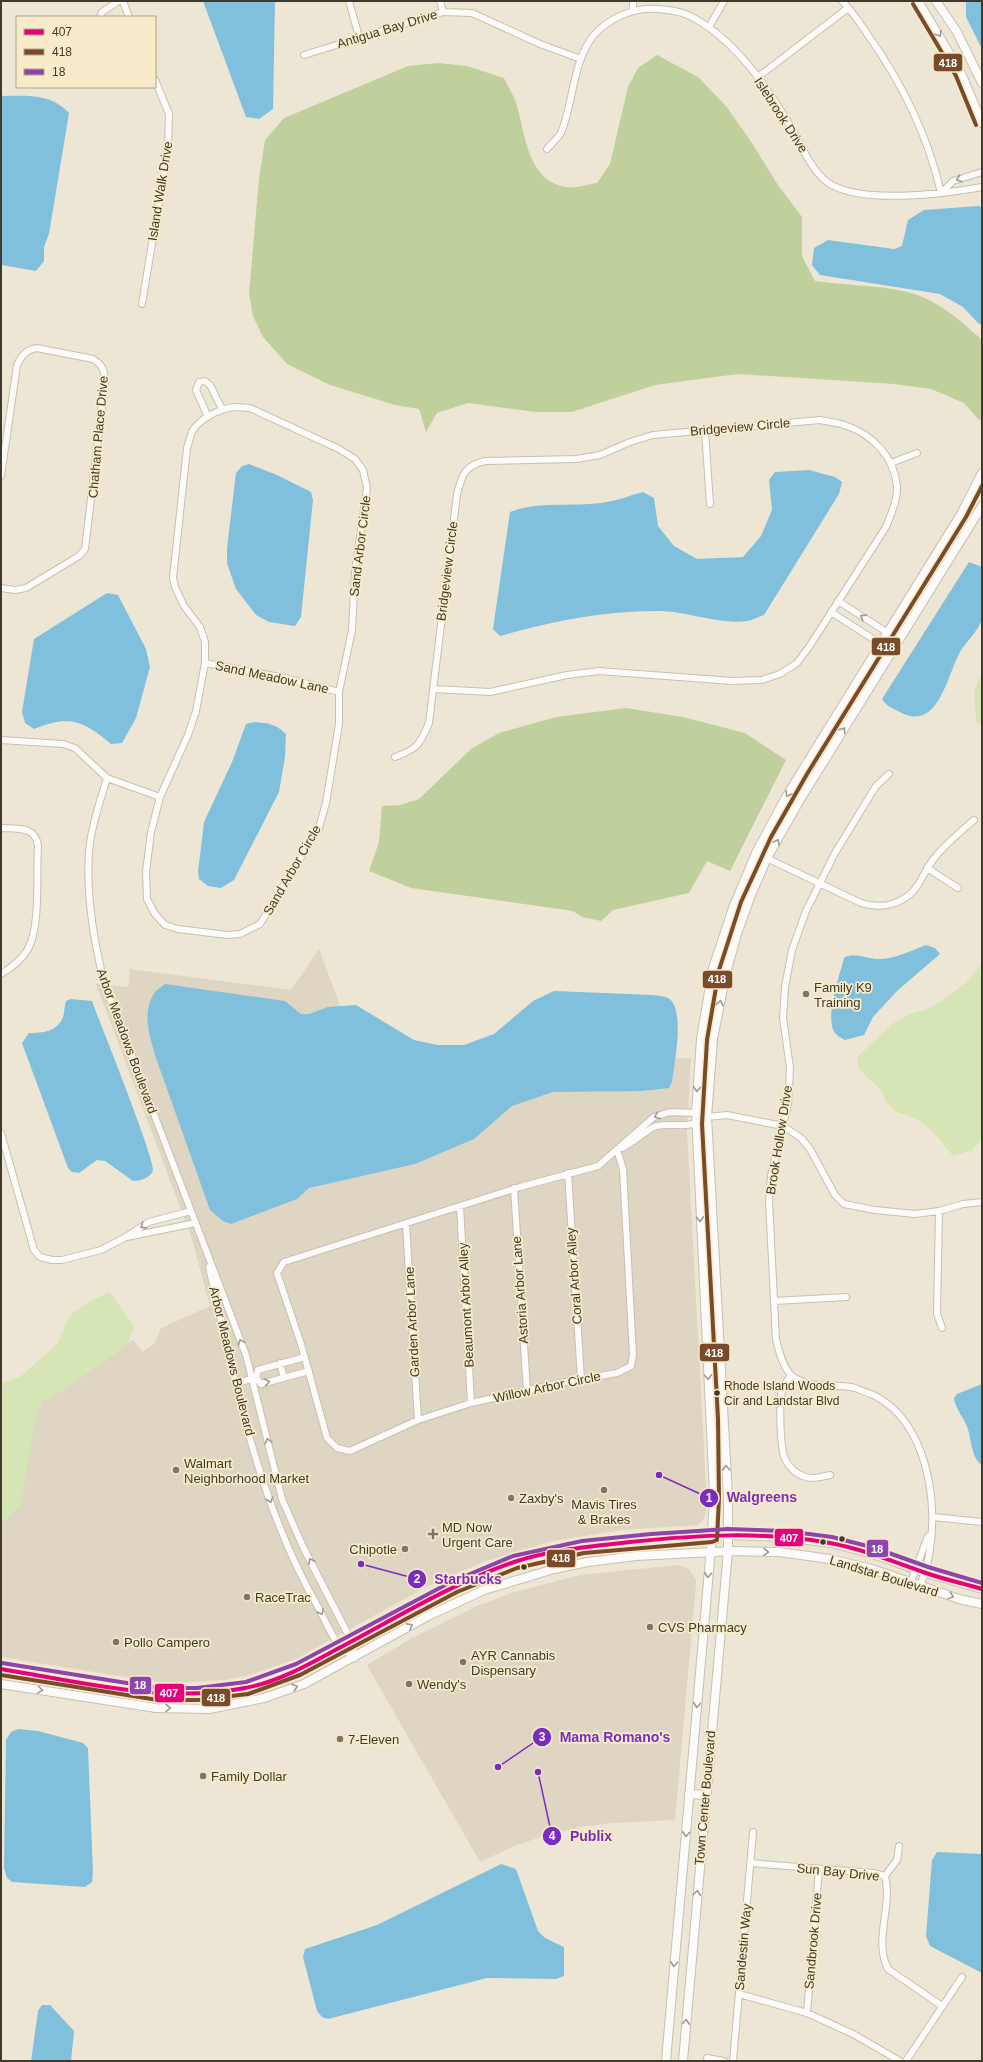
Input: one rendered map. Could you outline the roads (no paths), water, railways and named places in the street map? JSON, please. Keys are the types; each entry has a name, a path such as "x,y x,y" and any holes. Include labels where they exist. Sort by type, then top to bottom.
{"main road":[{"path":"918,1 943,40 961,73 982,123"},
{"path":"936,1 957,32 982,83"},
{"name":"Town Center Boulevard","path":"666,2061 712,1536 714,1494 696,1125 701,1039 713,968 733,908 756,853 786,797 962,514 982,474"},
{"name":"Town Center Boulevard","path":"683,2061 728,1551 728,1497 707,1117 713,1039 726,973 737,934 768,858 798,803 982,506"},
{"name":"Landstar Boulevard","path":"1,1669 158,1694 197,1694 248,1688 298,1670 454,1586 515,1562 583,1547 712,1536 728,1535 786,1537 831,1543 873,1554 926,1573 982,1589"},
{"name":"Landstar Boulevard","path":"1,1684 156,1708 209,1709 264,1698 304,1684 355,1658 428,1616 484,1590 519,1578 588,1562 636,1556 728,1551 779,1552 830,1558 982,1604"},
{"path":"689,1794 706,1795"}],"street":[{"path":"100,16 102,12 119,1"},
{"path":"122,1 129,16"},
{"path":"349,1 359,37"},
{"path":"440,1 443,12"},
{"path":"633,1 633,10"},
{"path":"709,27 724,1"},
{"path":"842,1 883,55 906,95 934,163 941,193"},
{"name":"Islebrook Drive","path":"547,149 560,134 581,59 594,35 615,19 633,10 651,8 670,10 691,16 709,27 729,45 758,77 782,111 816,171 827,182 844,191 867,195 941,193 982,187"},
{"path":"758,77 848,8"},
{"name":"Antigua Bay Drive","path":"304,55 443,12 472,13 540,44 581,59"},
{"name":"Island Walk Drive","path":"142,304 168,147 170,125 169,114 156,82"},
{"path":"941,193 953,181 982,172"},
{"name":"Chatham Place Drive","path":"1,476 17,365 21,356 28,350 37,348 93,359 101,364 104,371 105,381 86,549 79,556 26,588 15,590 1,588"},
{"path":"208,417 196,390 199,382 205,381 210,385 222,409"},
{"name":"Sand Arbor Circle","path":"234,407 250,408 339,449 355,459 363,470 367,488 355,571 352,630 339,692 339,724 326,803 319,828 260,924 255,928 240,934 220,934 178,929 165,925 155,914 147,899 146,872 151,832 160,797 188,735 196,711 205,663 205,642 200,627 184,606 175,588 173,578 187,448 193,430 208,417 222,409 234,407"},
{"name":"Bridgeview Circle","path":"820,420 847,426 874,441 891,462 897,487 894,507 886,527 809,647 797,663 780,674 762,680 732,681 599,671 567,675 490,692 434,689 456,494 461,476 472,464 485,461 576,459 600,455 630,442 653,435 705,431 820,420"},
{"path":"705,431 710,504"},
{"path":"891,462 917,453"},
{"path":"838,601 888,634 895,646"},
{"path":"831,612 881,644 895,646"},
{"name":"Sand Meadow Lane","path":"205,663 285,678 339,692"},
{"path":"395,757 412,750 422,741 429,723 434,689"},
{"path":"1,740 64,744 74,748 107,778 160,797"},
{"name":"Brook Hollow Drive","path":"791,1375 780,1355 776,1340 769,1201 771,1176 783,1126 789,1086 790,1068 783,1018 785,987 792,950 806,911 819,884 841,843 876,786 889,774"},
{"name":"Arbor Meadows Boulevard","path":"107,778 95,818 89,852 88,887 92,932 104,983 246,1355 254,1379 282,1499 303,1547 352,1642 355,1658"},
{"path":"756,853 861,903 872,906 885,906 908,896 916,887 927,868 939,853 974,820"},
{"path":"1,828 25,829 33,832 37,837 38,845 35,928 28,949 14,965 1,974"},
{"path":"927,868 958,888"},
{"path":"713,968 726,973"},
{"path":"254,1379 258,1370 305,1357 277,1273 284,1262 514,1188 598,1166 617,1150 634,1132 654,1117 670,1112 696,1113 707,1117 726,1115 783,1126 801,1138 810,1149 835,1195 844,1204 875,1210 915,1214 939,1211 963,1204 982,1202"},
{"path":"617,1150 633,1143 655,1126 696,1125 707,1117"},
{"path":"1,1133 34,1250 40,1256 52,1260 62,1260 101,1250 124,1238 149,1222 190,1211"},
{"name":"Willow Arbor Circle","path":"305,1357 327,1438 337,1448 350,1451 418,1420 471,1403 527,1390 617,1373 631,1366 633,1355 622,1169 617,1150"},
{"name":"Coral Arbor Alley","path":"568,1173 581,1379"},
{"name":"Astoria Arbor Lane","path":"514,1188 527,1390"},
{"name":"Beaumont Arbor Alley","path":"460,1206 471,1403"},
{"path":"939,1211 937,1314 942,1328"},
{"path":"160,1219 163,1231"},
{"path":"124,1238 163,1231 195,1223"},
{"name":"Garden Arbor Lane","path":"406,1224 418,1420"},
{"name":"Arbor Meadows Boulevard","path":"205,1250 236,1384 260,1473 276,1518 295,1563 341,1648 355,1658"},
{"path":"774,1301 846,1297"},
{"path":"280,1363 284,1378"},
{"path":"254,1379 261,1384 309,1371"},
{"path":"830,1475 812,1478 802,1476 793,1470 785,1460 782,1448 780,1403 782,1390 791,1375 809,1384 851,1387 872,1395 892,1408 908,1426 919,1448 929,1482 933,1517 926,1573 920,1586"},
{"path":"236,1384 254,1379"},
{"path":"933,1517 982,1522"},
{"path":"910,1582 933,1517"},
{"name":"Sandestin Way","path":"733,2061 753,1832"},
{"path":"885,1876 897,1860 899,1846"},
{"name":"Sun Bay Drive","path":"751,1863 873,1873 885,1876 888,1888 882,1949 884,1960 888,1969 942,2006"},
{"name":"Sandbrook Drive","path":"807,2013 819,1869"},
{"path":"906,2061 962,1977"},
{"path":"739,1994 807,2013 853,2034 900,2061"},
{"path":"707,2058 724,2061"}],"water":[{"path":"203,1 275,1 273,109 259,119 246,117"},
{"path":"966,1 982,1 982,49 966,17"},
{"path":"1,96 29,96 46,99 54,102 69,113 49,234 44,247 44,261 36,271 1,265"},
{"path":"979,206 982,208 982,325 978,323 963,307 940,294 820,275 812,265 814,248 828,240 894,249 902,246 908,220 924,210"},
{"path":"249,464 277,475 311,492 313,500 301,617 295,626 269,622 256,615 236,589 227,563 227,548 236,473 242,466"},
{"path":"809,470 835,477 842,482 839,494 764,615 749,621 737,622 662,611 621,612 560,621 500,636 493,629 510,512 533,506 595,504 616,500 643,492 654,498 658,526 674,546 697,559 743,557 761,536 772,510 769,480 775,472"},
{"path":"969,562 982,567 981,622 960,652 945,687 932,709 923,715 912,716 898,711 887,705 882,699"},
{"path":"107,593 118,595 146,649 150,667 136,718 122,743 111,744 84,725 75,722 57,722 34,729 25,723 22,712 34,639"},
{"path":"255,722 272,725 279,728 286,734 285,757 279,792 234,880 221,888 208,886 199,879 198,872 204,822 232,762 246,724"},
{"path":"926,945 935,948 940,954 897,991 873,1017 864,1035 845,1040 835,1033 832,1026 832,1007 836,985 844,958 855,955 874,959 884,959"},
{"path":"165,984 285,1001 301,1014 309,1014 328,1007 356,1005 414,1040 438,1045 464,1045 494,1034 533,1001 554,991 663,996 668,998 673,1004 678,1024 678,1037 672,1082 669,1088 642,1091 553,1092 512,1106 474,1139 415,1164 309,1188 297,1199 231,1224 223,1221 210,1210 151,1043 148,1026 148,1010 154,994"},
{"path":"71,999 92,1001 137,1117 151,1160 153,1170 152,1173 145,1178 133,1181 105,1161 97,1160 79,1173 72,1172 68,1168 22,1043 29,1033 49,1031 57,1026 63,1017 66,1001"},
{"path":"982,1384 982,1465 975,1457 968,1429 957,1408 954,1398 957,1394"},
{"path":"18,1729 38,1731 83,1743 88,1748 93,1872 92,1882 85,1887 12,1882 7,1878 4,1868 6,1740 11,1732"},
{"path":"937,1852 982,1854 982,1973 930,1946 926,1936 932,1860"},
{"path":"501,1864 516,1869 538,1931 545,1938 564,1947 564,1976 556,1979 487,1978 328,2019 322,2017 317,2011 303,1957 305,1949 377,1925"},
{"path":"42,2005 50,2005 74,2031 71,2061 31,2061 38,2011"}],"place":[{"name":"Family K9 Training","path":"806,994"},
{"name":"Rhode Island Woods Cir and Landstar Blvd","path":"717,1393"},
{"name":"Walmart Neighborhood Market","path":"176,1470"},
{"name":"Walgreens","path":"659,1475"},
{"name":"Mavis Tires & Brakes","path":"604,1490"},
{"name":"Zaxby's","path":"511,1498"},
{"name":"MD Now Urgent Care","path":"433,1534"},
{"name":"Chipotle","path":"405,1549"},
{"name":"Starbucks","path":"361,1564"},
{"name":"RaceTrac","path":"247,1597"},
{"name":"CVS Pharmacy","path":"650,1627"},
{"name":"Pollo Campero","path":"116,1642"},
{"name":"AYR Cannabis Dispensary","path":"463,1662"},
{"name":"Wendy's","path":"409,1684"},
{"name":"7-Eleven","path":"340,1739"},
{"name":"Mama Romano's","path":"498,1767"},
{"name":"Publix","path":"538,1772"},
{"name":"Family Dollar","path":"203,1776"}]}
